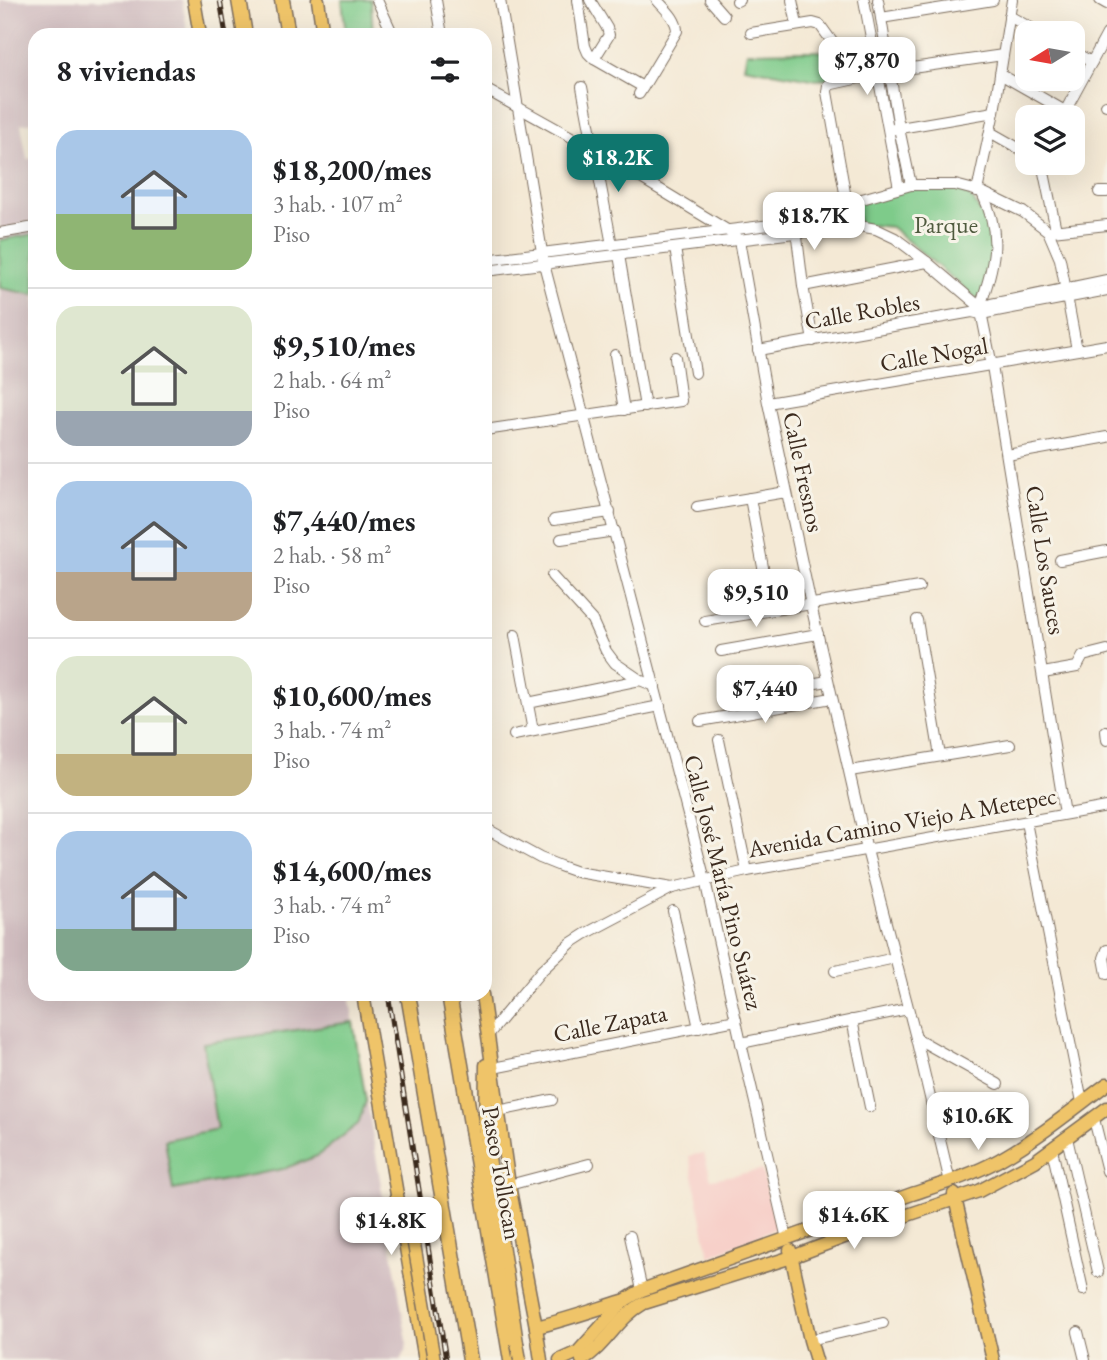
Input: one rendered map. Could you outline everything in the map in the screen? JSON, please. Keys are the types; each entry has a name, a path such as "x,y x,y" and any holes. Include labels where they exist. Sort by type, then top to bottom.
{"highway":[{"path":"239,0 244,28"},
{"path":"282,0 287,28"},
{"path":"409,1001 470,1357"},
{"name":"Paseo Tollocan","path":"450,1001 512,1352"}],"main road":[{"path":"194,0 200,28"},
{"path":"318,0 322,28"},
{"path":"364,1001 425,1360"},
{"path":"483,1001 509,1185 541,1360"},
{"path":"488,1035 486,1135 512,1352 520,1360"},
{"path":"378,1080 393,1120 435,1360"},
{"path":"537,1330 624,1301 642,1290 950,1182 1017,1149 1107,1084"},
{"path":"588,1358 626,1315 645,1303 792,1257 979,1191 1025,1167 1067,1138 1099,1126 1107,1108"},
{"path":"950,1182 993,1360"},
{"name":"Calle José María Pino Suárez","path":"787,1239 816,1360"},
{"path":"560,1360 578,1352 624,1301"},
{"path":"512,1352 522,1358 530,1353 537,1330"},
{"path":"422,1345 435,1360"},
{"path":"414,1360 422,1345"}],"street":[{"path":"377,0 390,28"},
{"path":"436,0 441,28"},
{"name":"Calle José María Pino Suárez","path":"500,0 543,258 705,880 787,1239"},
{"path":"578,0 588,53 641,91 678,28 657,0"},
{"path":"590,0 609,35 594,59"},
{"path":"710,0 724,16"},
{"path":"792,0 797,25"},
{"path":"864,0 878,74 911,185"},
{"path":"878,0 891,71 900,188"},
{"path":"881,18 993,0"},
{"path":"492,260 619,255 868,226 886,233 928,262 978,311 993,267 995,241 990,210 980,192 1012,0"},
{"path":"1100,0 1107,4"},
{"path":"1009,16 1018,21"},
{"path":"751,33 813,23 820,25 833,43 862,51 867,75"},
{"path":"1068,105 1107,34"},
{"path":"847,204 827,88 829,84 891,71 1003,55"},
{"path":"1085,58 1092,62"},
{"path":"1000,74 1049,105"},
{"path":"582,86 612,245"},
{"path":"492,93 593,149 727,230 739,240"},
{"path":"894,129 994,112"},
{"path":"990,132 1015,146"},
{"path":"1044,175 1052,231 1077,350"},
{"path":"492,269 612,245 820,218 847,204 911,185 955,185 980,192 1023,212 1052,231 1107,225"},
{"path":"794,222 813,341"},
{"path":"0,233 28,228"},
{"name":"Calle Fresnos","path":"739,240 768,403 828,681 950,1182"},
{"path":"675,248 695,373"},
{"path":"619,255 645,407"},
{"path":"803,286 928,262"},
{"path":"1066,293 1107,280"},
{"path":"1066,293 1107,290"},
{"name":"Calle Robles","path":"758,350 1066,293"},
{"name":"Calle Los Sauces","path":"978,311 992,366 1065,814"},
{"name":"Calle Nogal","path":"768,403 1107,345"},
{"path":"615,355 624,410"},
{"path":"492,429 681,401 675,357"},
{"path":"1007,455 1107,437"},
{"path":"697,507 786,492"},
{"path":"750,498 765,578"},
{"path":"554,520 610,512"},
{"path":"561,540 615,531"},
{"path":"1060,560 1107,551"},
{"path":"552,576 593,620 615,663 654,686"},
{"path":"705,621 919,587"},
{"path":"917,620 940,756"},
{"path":"721,650 818,634"},
{"path":"515,635 533,731"},
{"path":"1043,673 1074,668 1079,665 1083,656 1107,650"},
{"path":"528,703 640,680"},
{"path":"726,698 828,681"},
{"path":"700,720 832,698"},
{"path":"514,735 660,706"},
{"path":"719,740 747,871"},
{"path":"850,771 1010,745"},
{"name":"Avenida Camino Viejo A Metepec","path":"672,888 747,871 1107,807"},
{"path":"1026,822 1082,1102"},
{"path":"492,832 540,858 578,872 672,888"},
{"path":"488,1035 541,971 571,943 672,888"},
{"path":"673,911 699,1028"},
{"path":"1107,950 1104,958 1107,974"},
{"path":"835,971 895,958"},
{"path":"741,1043 908,1009"},
{"name":"Calle Zapata","path":"493,1068 736,1020"},
{"path":"852,1020 870,1107"},
{"path":"916,1038 998,1083"},
{"path":"498,1111 552,1100"},
{"path":"1099,1126 1107,1171"},
{"path":"1067,1138 1098,1272"},
{"path":"1052,1149 1083,1290"},
{"path":"509,1185 589,1164"},
{"path":"630,1236 642,1290"},
{"path":"810,1340 883,1323"},
{"path":"1078,1332 1085,1360"}],"shaded area":[{"path":"0,0 182,0 187,28 28,28 28,123 21,124 28,159 28,1001 350,1001 407,1341 406,1351 401,1360 0,1360"},
{"path":"704,1153 711,1179 762,1170 776,1228 709,1256 689,1156"}],"green space":[{"path":"342,0 371,0 373,28 345,28"},
{"path":"747,52 852,52 856,74 817,80 744,67"},
{"name":"Parque","path":"912,186 960,187 974,201 996,238 983,304 891,227 859,224 855,202"},
{"path":"28,235 28,294 0,288 0,240"},
{"path":"353,1022 366,1101 358,1124 317,1156 283,1169 173,1190 165,1140 217,1129 203,1043"}],"railway":[{"path":"220,0 225,28"},
{"path":"389,1001 446,1360"}]}
